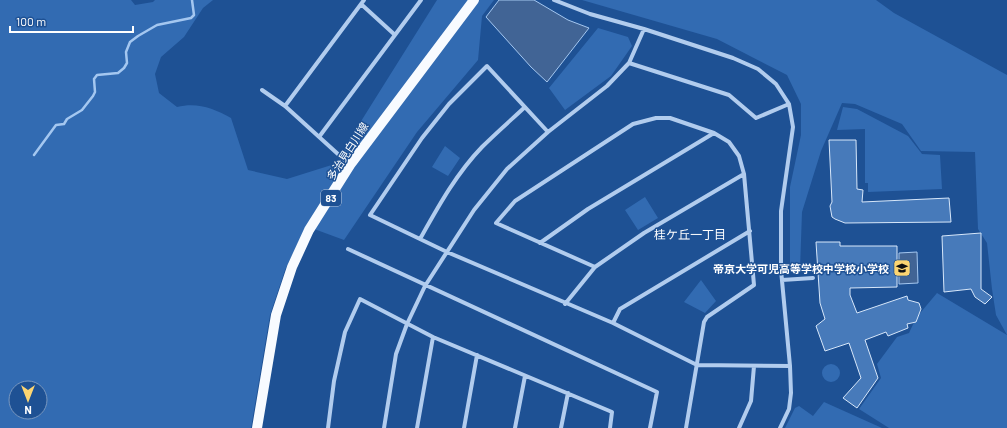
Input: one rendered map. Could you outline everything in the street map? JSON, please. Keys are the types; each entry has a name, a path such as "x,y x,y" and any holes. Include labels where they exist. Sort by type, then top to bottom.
{"main road":[{"name":"多治見白川線","path":"257,428 276,315 292,267 309,230 350,165 474,0"}],"street":[{"path":"319,137 421,0"},
{"path":"554,0 590,14 644,29 733,58 758,69 776,84 789,104 793,127 781,211 782,280 791,393 789,409 780,428"},
{"path":"285,106 362,2 395,35"},
{"path":"384,428 396,354 407,324 425,286 474,210 508,169 548,132 607,86 629,63 644,29"},
{"path":"629,63 729,95 756,118 789,104"},
{"path":"548,132 487,66 449,104 422,138 370,215 447,252 565,304 613,323 697,365 790,366"},
{"path":"262,90 285,106 350,165"},
{"path":"420,239 443,198 463,169 481,147 525,107"},
{"path":"595,267 540,244 496,223 515,201 633,124 656,118 670,118 714,133 729,142 739,156 744,174 754,285 707,317 704,322 686,428"},
{"path":"540,244 588,208 714,133"},
{"path":"565,304 595,267 644,233 744,174"},
{"path":"613,323 620,309 750,231"},
{"path":"348,248 425,286 657,392 650,428"},
{"path":"782,280 813,278"},
{"path":"328,428 334,381 345,332 360,299 433,337 612,412 610,428"},
{"path":"417,428 433,337"},
{"path":"464,428 477,355"},
{"path":"739,428 751,401 754,366"},
{"path":"515,428 525,376"},
{"path":"561,428 568,393"}],"shaded area":[{"path":"0,0 131,0 135,5 153,2 155,0 213,0 203,8 184,37 161,57 155,74 159,93 177,107 191,105 205,107 218,111 231,118 248,170 287,179 338,163 348,142 437,0 494,0 482,16 478,60 417,132 344,240 306,226 285,270 270,315 251,428 0,428"},
{"path":"499,0 534,0 568,20 589,28 547,82 531,67 486,17"},
{"path":"582,0 876,0 894,13 1007,75 1007,335 996,315 987,243 978,229 975,152 921,151 902,124 855,104 842,103 821,151 802,212 800,269 790,271 790,187 801,135 801,104 787,75 717,39"},
{"path":"598,28 628,37 632,46 611,76 565,110 549,88"},
{"path":"843,107 857,109 908,136 922,154 940,155 942,189 868,192 868,183 865,183 865,129 837,130"},
{"path":"445,146 460,158 448,176 432,167"},
{"path":"645,197 658,218 638,230 625,210"},
{"path":"917,252 918,283 899,284 899,253"},
{"path":"701,280 716,301 705,313 684,302"},
{"path":"937,293 1007,335 1007,428 889,428 859,409 881,378 877,364 897,337 909,333 916,318"},
{"path":"831,364 837,367 840,373 837,379 831,382 825,379 822,373 825,367"},
{"path":"824,402 882,428 785,428 795,408 799,406 813,416"}],"building":[{"path":"829,140 856,140 857,189 863,190 862,202 949,198 951,222 845,223 832,217 830,206 832,202"},
{"path":"981,233 981,289 992,297 985,304 975,297 971,289 944,292 942,236"},
{"path":"816,242 840,242 840,246 897,246 897,287 850,288 850,295 857,313 907,296 908,300 919,303 921,309 916,322 907,324 908,328 888,336 886,332 865,340 878,378 857,408 843,398 861,378 849,343 825,351 816,326 825,319 820,303"}],"waterway":[{"path":"34,155 56,125 64,124 67,119 82,110 95,92 94,79 97,75 118,73 124,68 127,63 126,52 130,42 157,25 191,18 194,15 192,0"}],"place":[{"name":"帝京大学可児高等学校中学校小学校","path":"902,268"}],"district":[{"name":"桂ケ丘一丁目","path":"690,234"}]}
